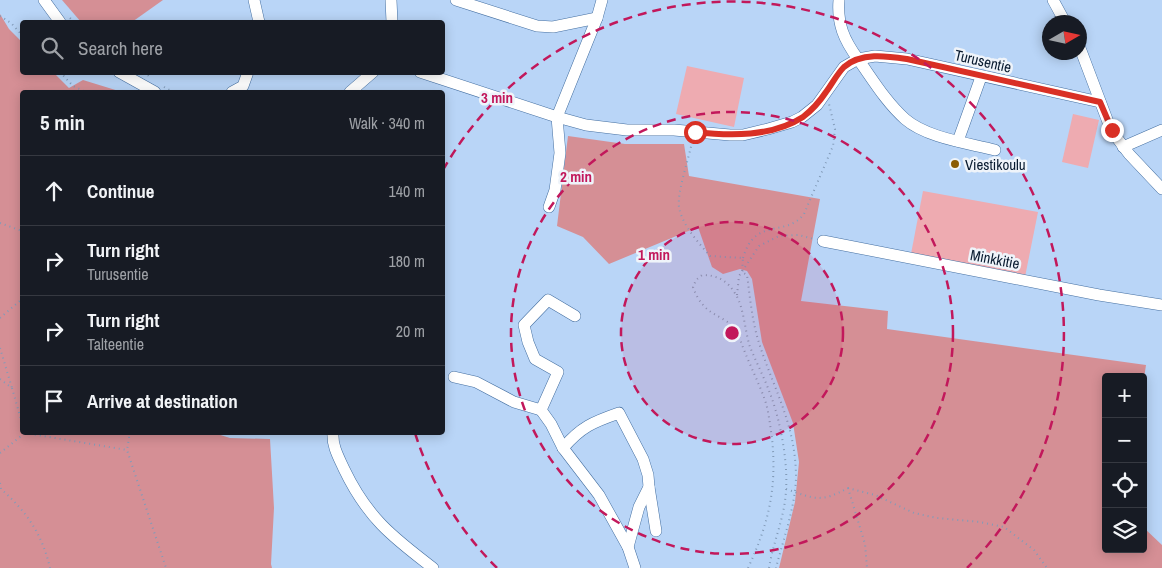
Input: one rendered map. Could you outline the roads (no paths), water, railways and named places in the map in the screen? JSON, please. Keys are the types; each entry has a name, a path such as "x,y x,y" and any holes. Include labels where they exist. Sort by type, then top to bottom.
{"street":[{"path":"44,0 59,20"},
{"path":"254,0 259,20"},
{"path":"391,0 392,20"},
{"path":"456,0 537,26 553,27 597,18"},
{"path":"549,207 555,190 560,153 557,117 597,18 602,0"},
{"path":"839,0 838,16 842,32 849,46 884,96 906,120 930,134 996,150"},
{"path":"1053,0 1061,15"},
{"name":"Turusentie","path":"858,59 875,56 907,59 1100,102"},
{"path":"429,75 557,117 606,128 743,135 782,126 802,117 817,104 844,67 858,59"},
{"path":"1086,60 1112,130 1123,147 1162,189"},
{"path":"124,75 151,90"},
{"path":"236,90 243,86 247,75"},
{"path":"352,90 370,75"},
{"path":"958,141 981,76"},
{"path":"1123,147 1162,130"},
{"name":"Minkkitie","path":"823,241 1090,293 1162,305"},
{"path":"541,410 558,372 535,359 524,325 548,300 575,316"},
{"path":"454,377 476,382 514,402 541,410 551,424 563,448 600,495 628,547 635,568"},
{"path":"563,448 572,437 590,423 619,412 643,459 648,474 656,532"},
{"path":"333,435 333,445 352,484 368,510 392,536 433,568"},
{"path":"628,547 639,507 649,487"}],"place":[{"name":"Viestikoulu","path":"955,164"}]}
